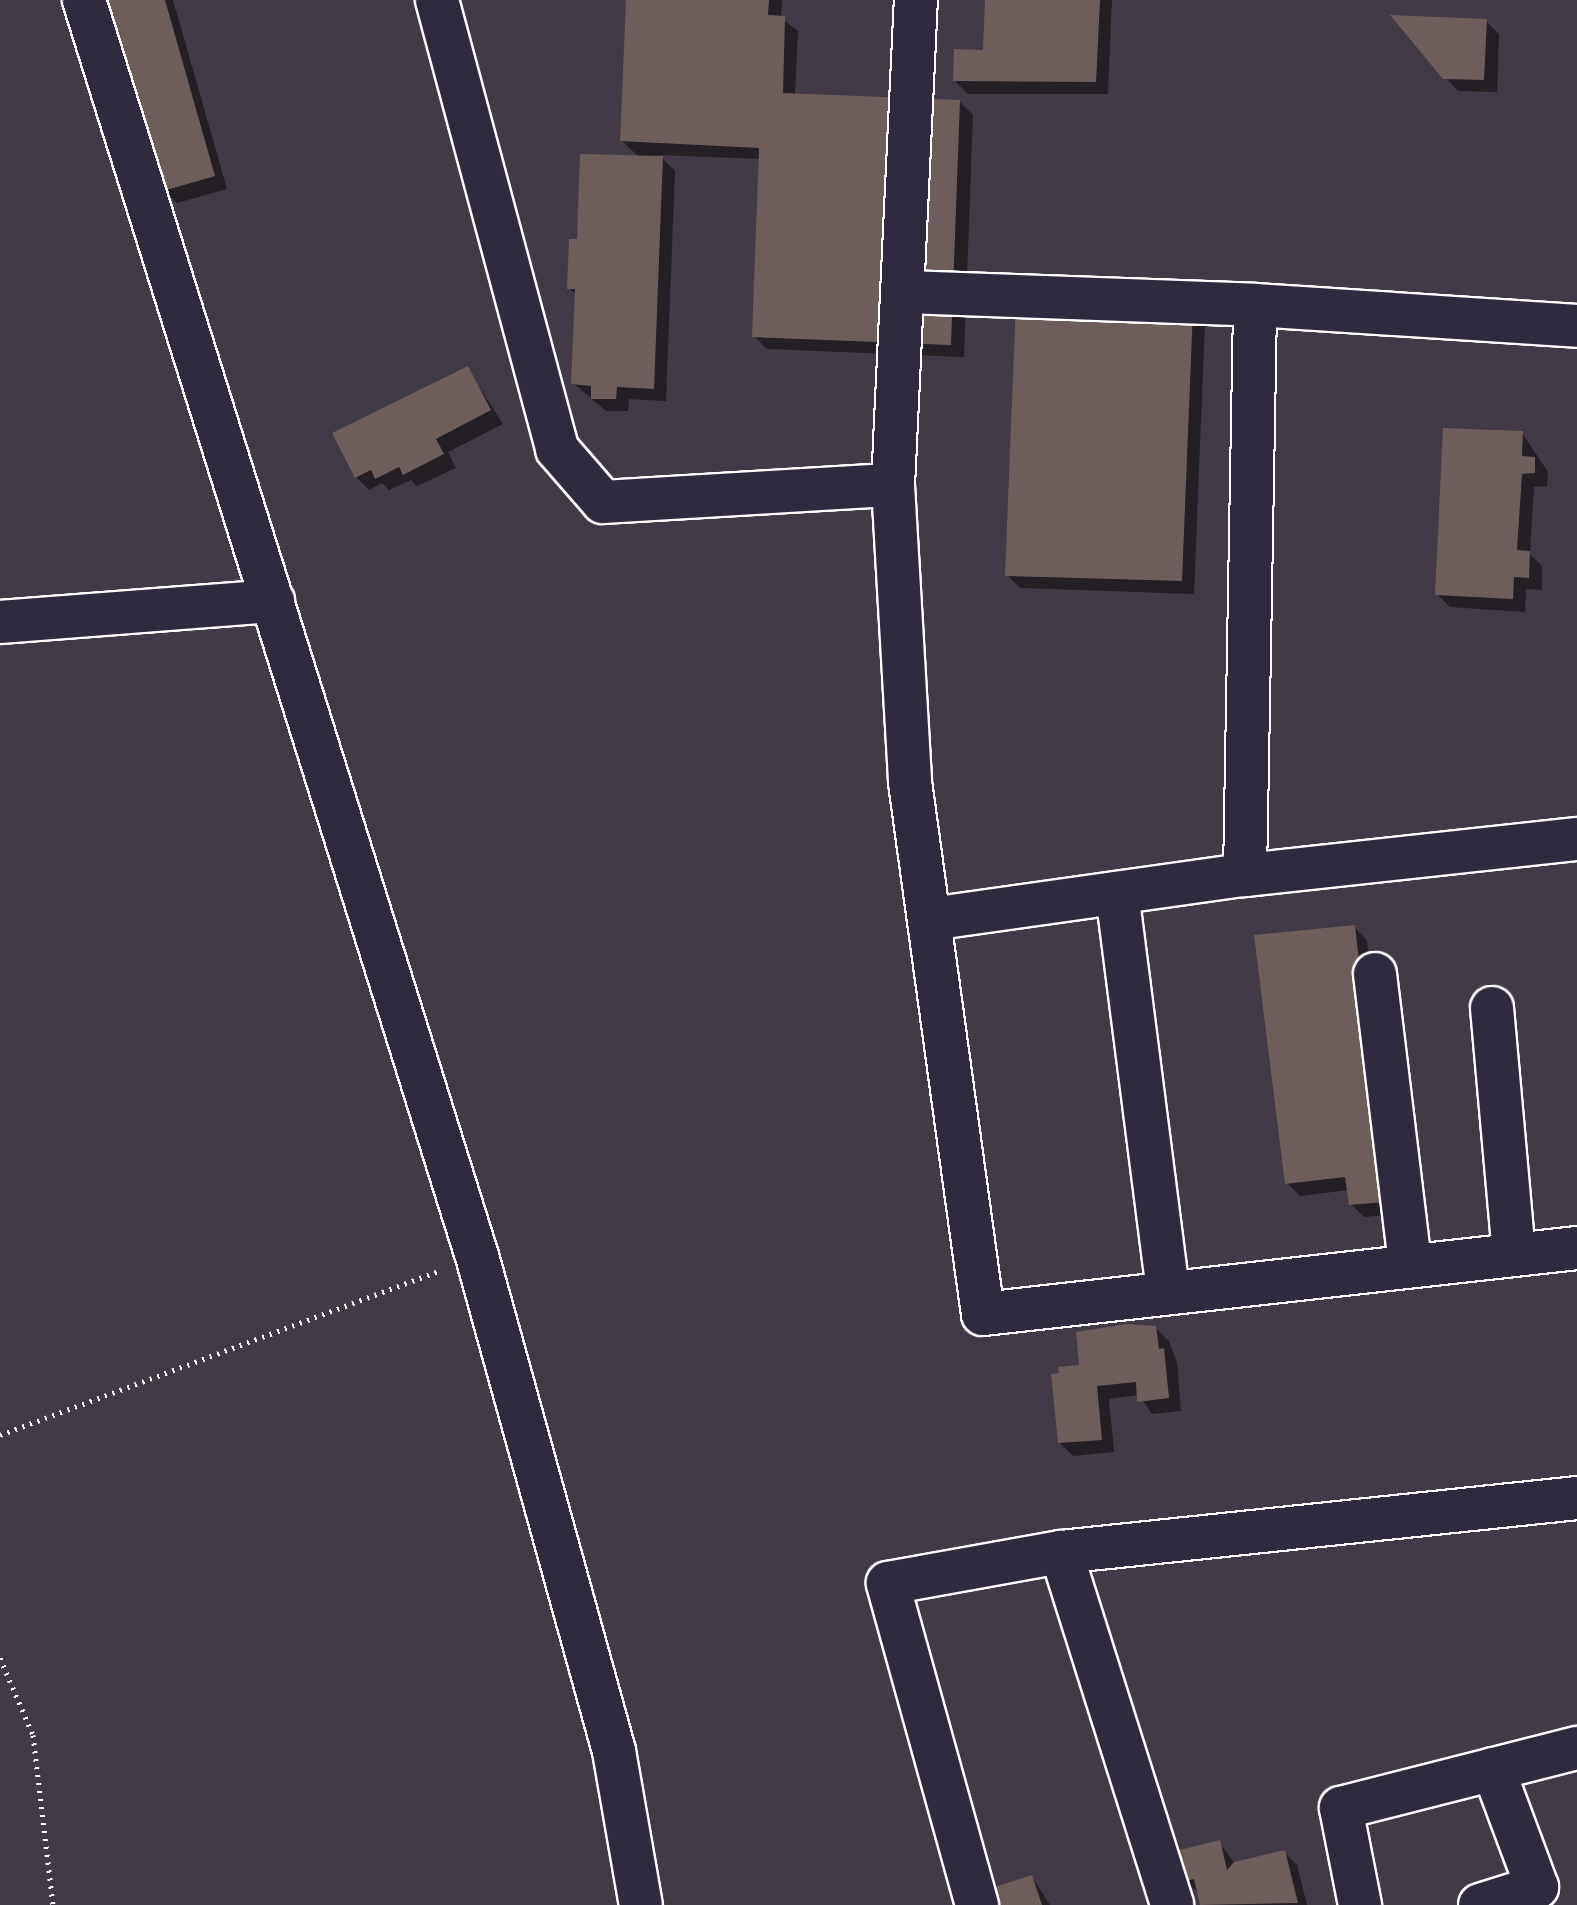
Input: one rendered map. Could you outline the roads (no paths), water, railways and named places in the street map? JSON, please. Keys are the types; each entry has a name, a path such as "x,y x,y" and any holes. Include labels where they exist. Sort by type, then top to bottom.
{"street":[{"path":"84,0 477,1256 614,1751 641,1905"},
{"path":"437,0 557,449 603,502 893,485"},
{"path":"916,0 906,292 893,485 910,782 983,1314 1168,1290 1577,1248"},
{"path":"906,292 1255,305 1577,326"},
{"path":"1245,875 1255,305"},
{"path":"0,622 273,601"},
{"path":"930,919 1245,875 1577,839"},
{"path":"1117,893 1168,1290"},
{"path":"1375,974 1410,1265"},
{"path":"1492,1008 1514,1254"},
{"path":"977,1905 888,1583 1061,1552 1577,1498"},
{"path":"1061,1552 1172,1905"},
{"path":"1360,1905 1341,1808 1577,1748"},
{"path":"1480,1905 1537,1887 1493,1769"}]}
